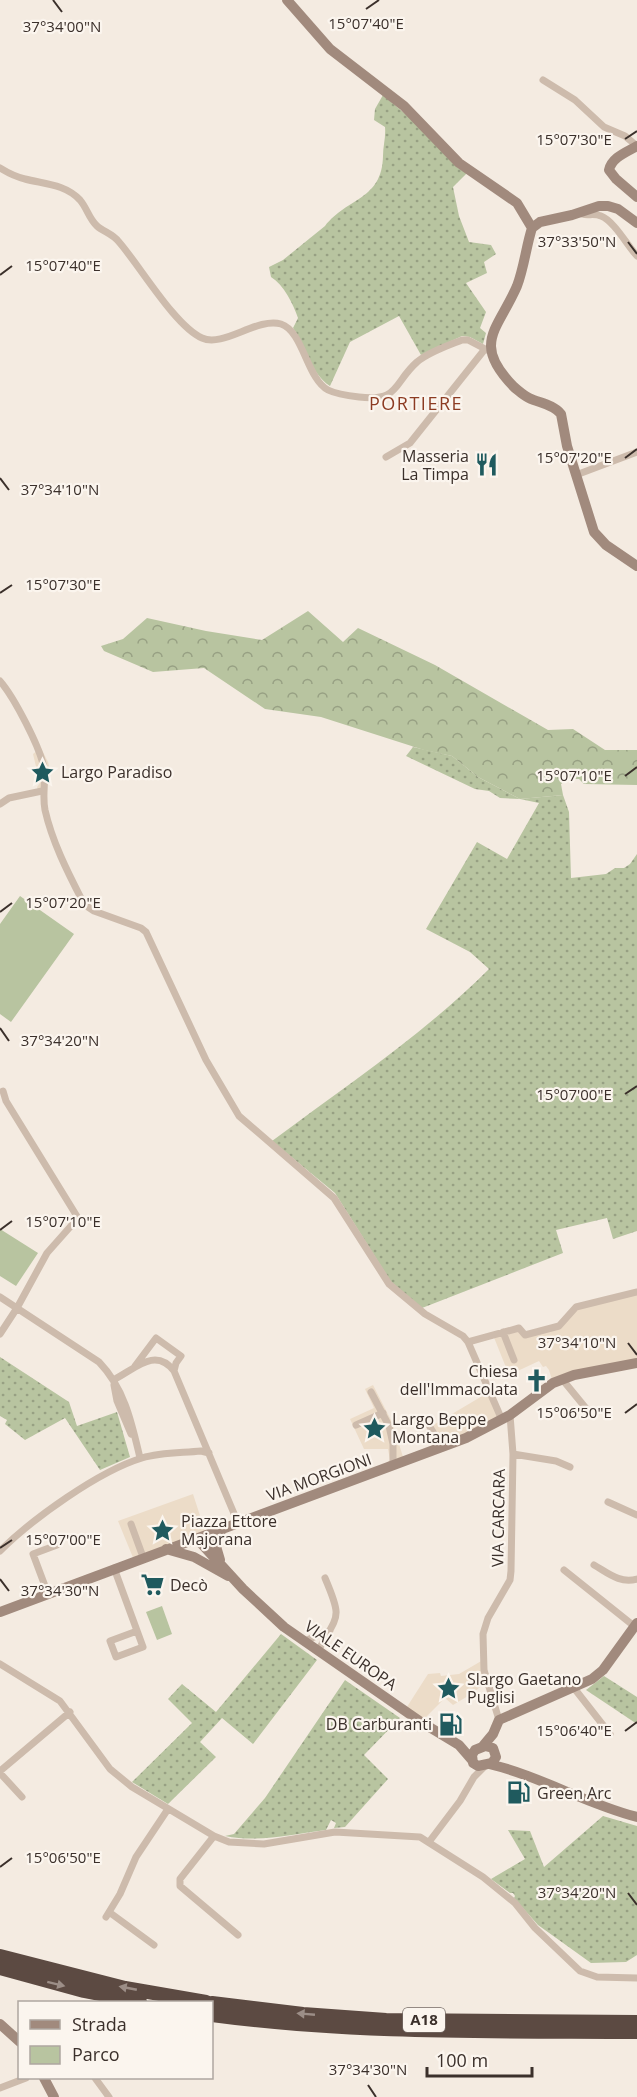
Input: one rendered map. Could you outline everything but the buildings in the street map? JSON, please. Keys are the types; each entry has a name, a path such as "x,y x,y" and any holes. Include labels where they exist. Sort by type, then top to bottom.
{"highway":[{"path":"0,1956 126,1988 200,2001"},
{"path":"0,1968 84,1991 135,2001"},
{"name":"A18","path":"213,2003 303,2014 386,2020 637,2022"},
{"name":"A18","path":"213,2015 303,2026 387,2031 637,2032"},
{"path":"337,2027 637,2027"}],"street":[{"path":"287,0 330,49 404,106 459,163 517,203 532,228"},
{"path":"543,80 575,100 604,127 625,136 637,146 616,158 609,170 637,198"},
{"path":"0,168 25,179 68,190 80,200 97,226 118,240 182,322 203,339 212,341 248,328 276,323 290,329 309,365 328,390 360,397 386,396 392,393 412,367 425,356 462,340 468,340 488,351 521,393 558,410 564,418 567,446 594,532 606,545 637,566"},
{"path":"386,457 410,443 488,351 492,334 518,282 532,228 540,222 599,206 618,209 637,223"},
{"path":"579,213 585,216 594,214 608,220 637,256"},
{"path":"576,475 637,452"},
{"path":"0,681 10,695 44,768 42,791 45,811 53,837 82,900 88,908 141,928 146,933 206,1060 238,1116 334,1198 384,1278 425,1314 463,1336 468,1342 519,1328 525,1335 559,1326 576,1307 637,1292"},
{"path":"0,804 9,798 42,791"},
{"path":"0,1335 47,1253 78,1218 6,1101 3,1091"},
{"path":"0,1297 99,1362 113,1380 124,1400 140,1458"},
{"path":"503,1332 514,1360"},
{"path":"135,1366 156,1338 181,1356 174,1371"},
{"name":"VIA CARCARA","path":"468,1342 512,1426 510,1580 488,1618 483,1634 484,1670 499,1720"},
{"path":"113,1380 135,1366 159,1359 174,1371 238,1523"},
{"name":"VIA MORGIONI","path":"0,1612 466,1438 506,1418 549,1385 562,1379 637,1363"},
{"path":"562,1379 590,1412"},
{"path":"371,1392 389,1426 393,1465"},
{"path":"356,1425 382,1413"},
{"path":"430,1427 442,1447"},
{"path":"0,1551 39,1517 72,1495 140,1458 201,1451 209,1453"},
{"path":"513,1454 556,1461 570,1467"},
{"path":"608,1503 637,1515"},
{"path":"131,1524 143,1557"},
{"path":"219,1567 215,1544 222,1528"},
{"name":"VIALE EUROPA","path":"192,1539 197,1551 233,1578 265,1611 318,1651 421,1722 459,1745"},
{"path":"48,1594 33,1554 57,1545"},
{"path":"166,1549 219,1567"},
{"path":"594,1565 620,1580 637,1579"},
{"path":"114,1568 143,1647 116,1657 110,1641 137,1632"},
{"path":"467,1786 473,1752 493,1734 499,1720 510,1713 574,1688 599,1674 636,1624 564,1570"},
{"path":"318,1651 336,1622 338,1613 325,1578"},
{"path":"305,1641 330,1630"},
{"path":"1,1666 60,1701 110,1769 132,1787 214,1836 229,1842 264,1844 335,1832 420,1837 483,1877 515,1903 574,1967 597,1977 637,1978"},
{"path":"574,1688 610,1734"},
{"path":"22,1797 0,1772 70,1712"},
{"path":"429,1842 479,1771 495,1760 493,1734"},
{"path":"459,1745 490,1746 520,1773"},
{"path":"459,1745 478,1766 488,1765 520,1773 590,1802 637,1817"},
{"path":"154,1945 108,1915 136,1857 168,1809"},
{"path":"214,1836 180,1879 180,1886 238,1935"},
{"path":"0,2025 18,2040"},
{"path":"0,2088 23,2079"},
{"path":"45,2079 54,2097"},
{"path":"96,2079 109,2097"}],"green space":[{"path":"383,95 410,118 458,168 467,173 453,187 459,216 469,242 491,245 496,254 484,262 487,273 466,283 486,312 480,328 486,333 483,344 470,337 462,336 421,355 399,316 350,342 330,386 323,381 313,367 293,328 298,318 284,290 271,277 269,267 283,260 334,216 362,197 377,181 381,170 385,127 374,120 375,109"},
{"path":"308,611 343,642 358,628 435,665 548,730 573,729 605,750 637,750 637,785 584,784 579,779 568,779 561,784 563,795 520,799 478,777 452,756 424,750 321,717 265,709 204,668 153,672 104,651 101,646 123,639 147,618 262,640"},
{"path":"413,747 452,756 478,777 520,799 500,798 489,791 475,789 406,756"},
{"path":"563,795 569,812 571,878 606,874 615,868 624,868 637,854 637,1231 613,1239 607,1218 556,1230 563,1253 422,1308 391,1282 335,1193 272,1141 438,1016 489,969 470,952 426,929 477,842 507,859 539,803 520,799"},
{"path":"20,896 74,934 11,1022 0,1014 0,924"},
{"path":"0,1229 38,1253 16,1286 0,1276"},
{"path":"0,1357 69,1402 77,1426 117,1412 130,1457 100,1470 65,1418 25,1440 5,1424 7,1420 0,1416"},
{"path":"162,1606 172,1634 157,1640 146,1612"},
{"path":"281,1634 317,1660 253,1744 222,1718 200,1742 216,1757 168,1804 132,1782 192,1723 168,1699 182,1684 216,1712"},
{"path":"604,1676 637,1697 637,1724 586,1690"},
{"path":"345,1680 400,1718 364,1755 388,1779 345,1827 334,1828 336,1823 331,1820 326,1830 288,1836 251,1839 225,1836 234,1834 265,1798"},
{"path":"603,1816 637,1826 637,1955 626,1962 591,1963 538,1925 514,1898 513,1893 491,1879 525,1859 508,1830 530,1831 544,1867"}],"shaded area":[{"name":"Largo Paradiso","path":"41,748 50,770 46,790 39,792 37,787 40,783 33,754"},
{"path":"637,1292 637,1363 553,1383 549,1370 539,1361 509,1375 493,1335 519,1328 526,1335 558,1326 576,1307"},
{"name":"Largo Beppe Montana","path":"373,1385 393,1424 403,1457 386,1463 390,1460 388,1449 364,1449 350,1419 374,1408 365,1389"},
{"path":"489,1392 502,1420 442,1447 430,1427"},
{"name":"Piazza Ettore Majorana","path":"193,1494 206,1534 134,1560 118,1521"},
{"name":"Slargo Gaetano Puglisi","path":"483,1660 487,1681 473,1693 453,1705 445,1698 421,1722 405,1710 428,1674 440,1673 441,1676 459,1674"}],"place":[{"name":"Masseria La Timpa","path":"487,465"},
{"name":"Largo Paradiso","path":"43,772"},
{"name":"Chiesa dell'Immacolata","path":"536,1380"},
{"name":"Largo Beppe Montana","path":"374,1428"},
{"name":"Piazza Ettore Majorana","path":"163,1530"},
{"name":"Decò","path":"152,1585"},
{"name":"Slargo Gaetano Puglisi","path":"449,1688"},
{"name":"DB Carburanti","path":"450,1724"},
{"name":"Green Arc","path":"519,1793"}],"district":[{"name":"PORTIERE","path":"416,404"}]}
